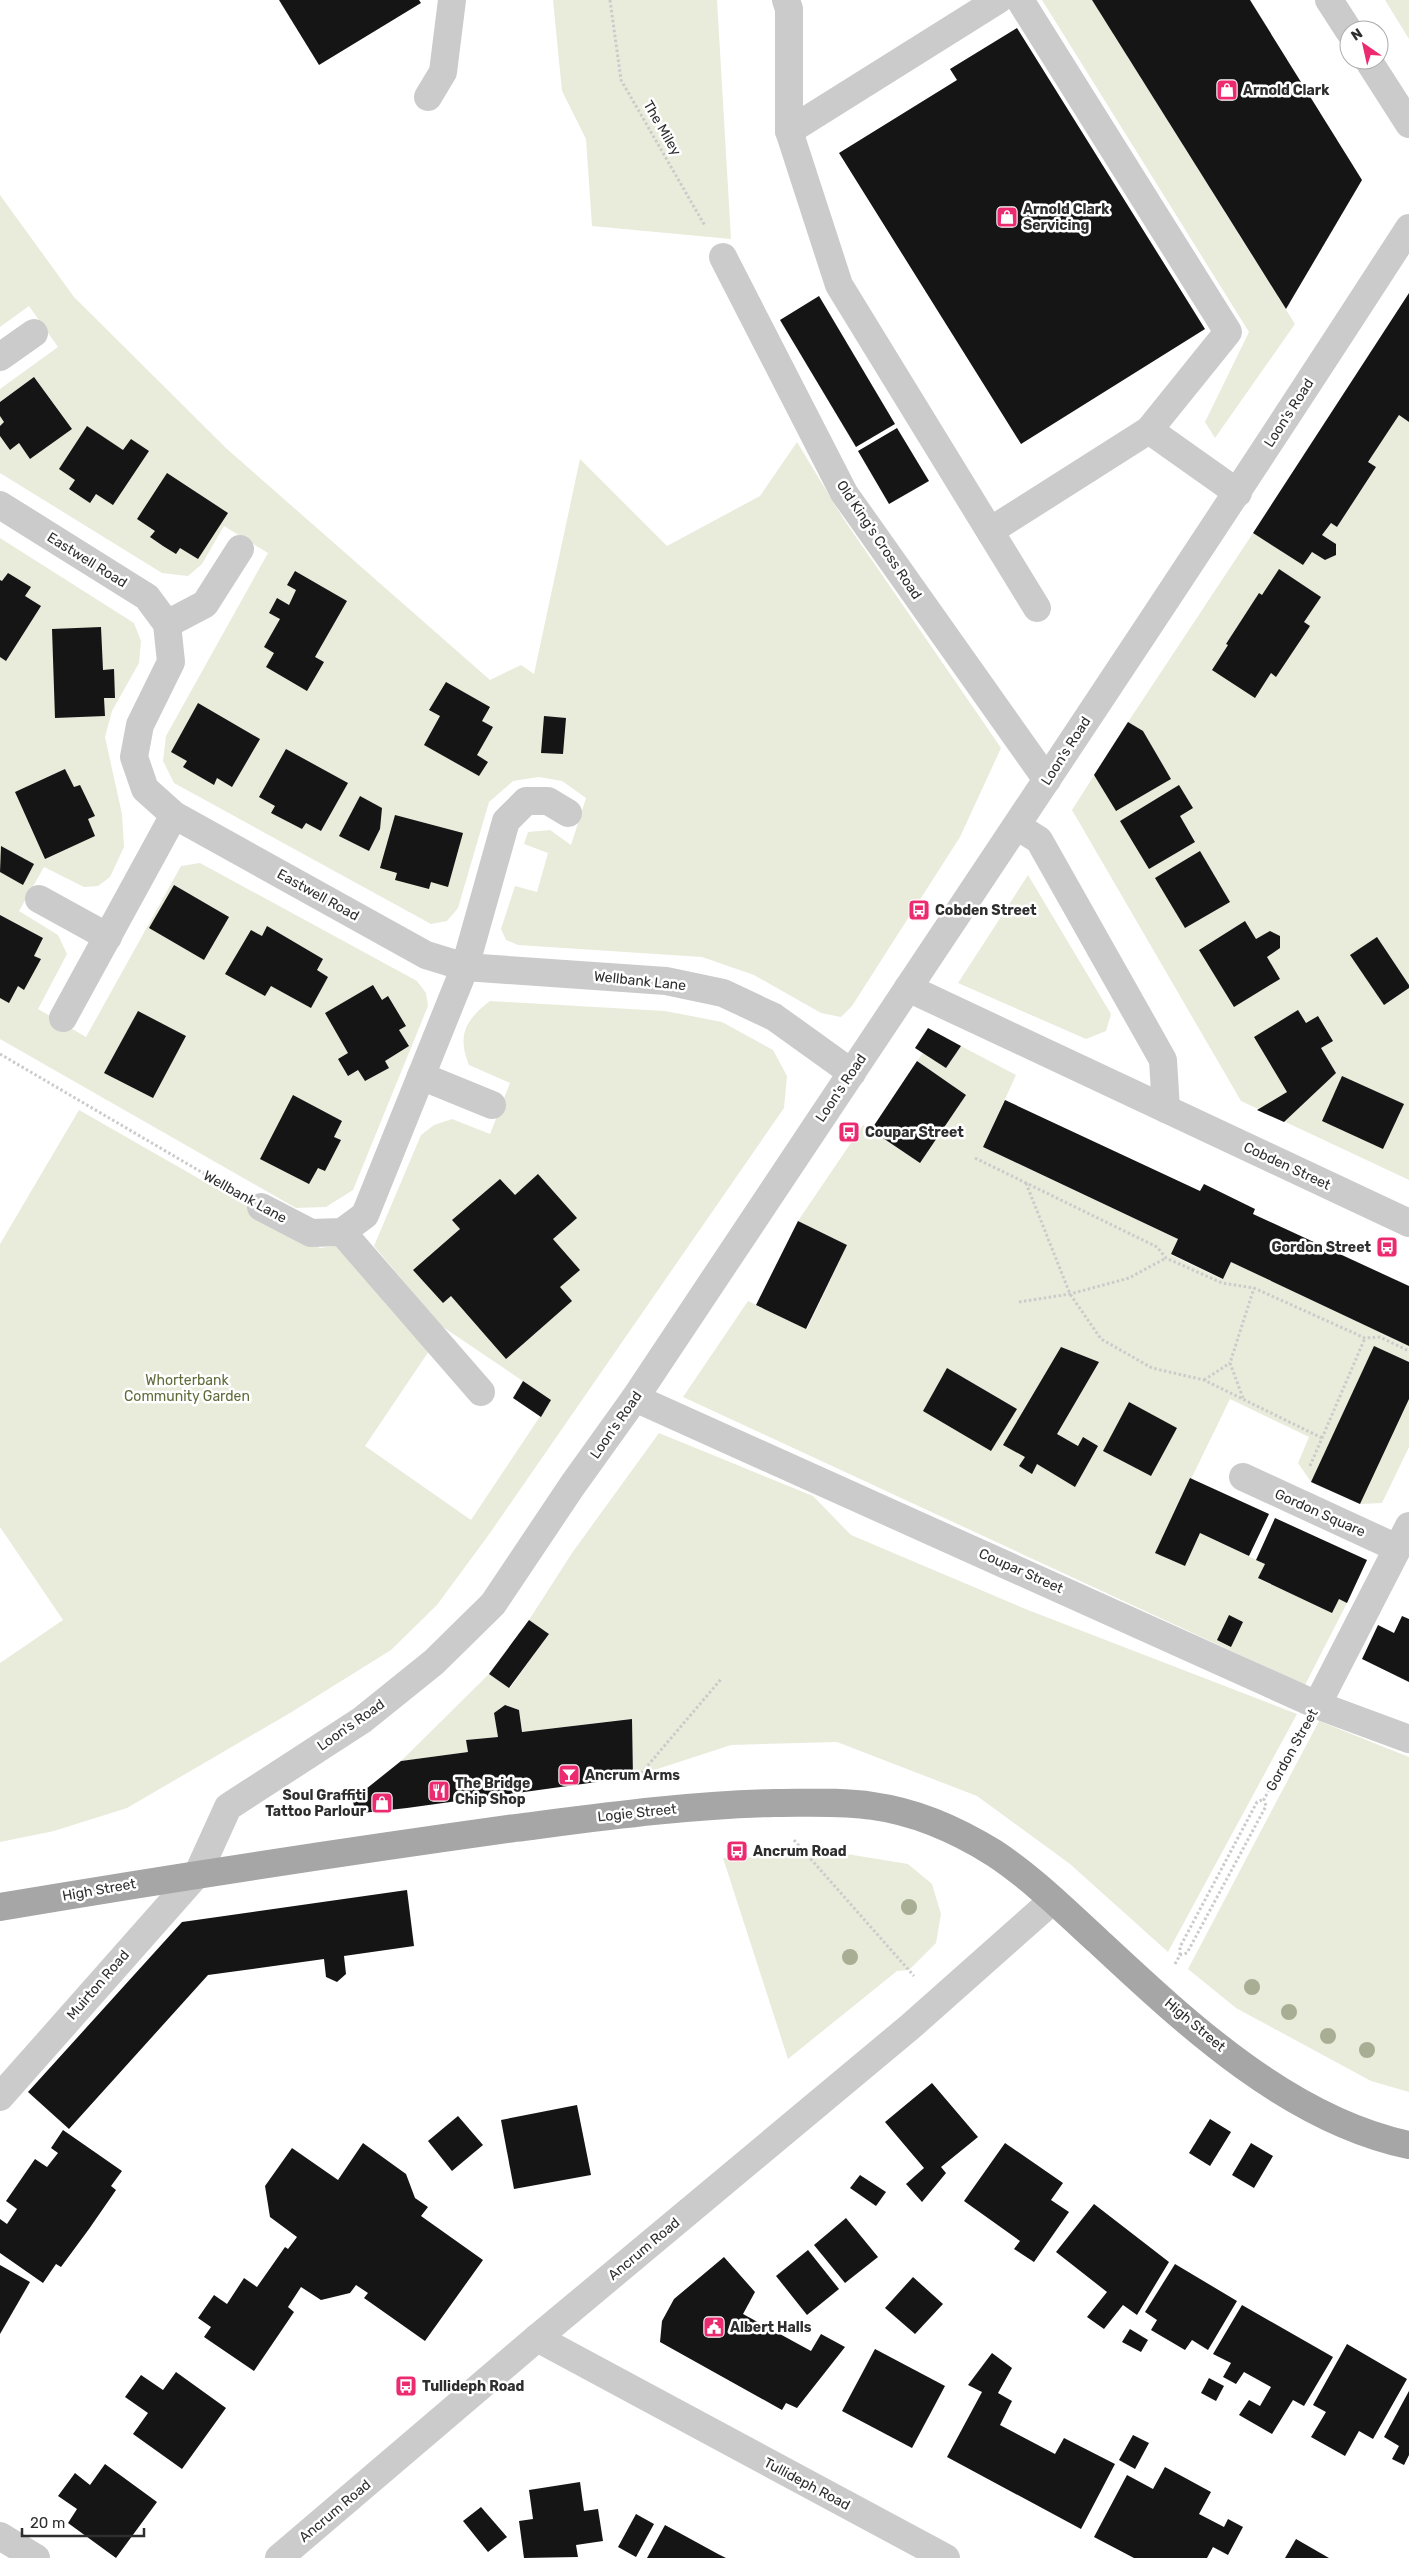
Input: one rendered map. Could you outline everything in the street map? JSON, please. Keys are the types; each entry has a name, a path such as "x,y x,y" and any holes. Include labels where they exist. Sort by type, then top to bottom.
{"main road":[{"name":"Logie Street","path":"198,1873 628,1813 819,1802 869,1805 900,1810 950,1828 995,1854 1053,1900"},
{"name":"High Street","path":"0,1907 198,1873"},
{"name":"High Street","path":"1053,1900 1158,1995 1259,2077 1306,2106 1353,2128 1409,2145"}],"street":[{"path":"428,97 443,72 452,0"},
{"path":"789,131 998,0"},
{"path":"990,531 1149,430 1228,332 1020,0"},
{"path":"1329,0 1342,20"},
{"path":"792,3 789,131 839,285 1037,608"},
{"path":"1374,70 1409,124"},
{"name":"Loon's Road","path":"198,1873 228,1807 362,1720 434,1662 493,1604 572,1486 636,1398 908,988 1018,826 1238,493 1409,228"},
{"name":"Old King's Cross Road","path":"723,257 844,493 1047,780"},
{"path":"0,357 34,333"},
{"path":"1149,430 1238,493"},
{"name":"Eastwell Road","path":"0,504 146,597 167,624 171,662 140,726 134,757 145,789 174,815 426,955 465,967"},
{"path":"167,624 205,604 240,549"},
{"path":"481,1392 342,1232 365,1215 465,967 506,821 526,801 548,801 568,813"},
{"path":"63,1018 174,815"},
{"path":"1018,826 1039,840 1162,1060 1166,1109"},
{"path":"39,899 108,937"},
{"name":"Wellbank Lane","path":"465,967 666,981 723,993 774,1016 852,1073"},
{"name":"Cobden Street","path":"908,988 1409,1223"},
{"path":"421,1076 492,1105"},
{"name":"Wellbank Lane","path":"261,1206 311,1233 342,1232"},
{"name":"Coupar Street","path":"636,1398 1317,1704 1409,1739"},
{"name":"Gordon Square","path":"1243,1478 1403,1537"},
{"name":"Gordon Street","path":"1317,1704 1403,1537"},
{"name":"Muirton Road","path":"0,2097 198,1873"},
{"name":"Ancrum Road","path":"280,2558 537,2338 938,2003 1053,1900"},
{"name":"Tullideph Road","path":"537,2338 946,2558"},
{"path":"0,2536 36,2558"}],"path":[{"name":"The Miley","path":"610,0 621,80 723,257"},
{"name":"Wellbank Lane","path":"0,1054 261,1206"},
{"path":"975,1158 1157,1247 1166,1258 1222,1284 1254,1288 1365,1338 1380,1337 1409,1351"},
{"path":"1026,1183 1070,1294 1101,1339 1152,1368 1204,1380 1322,1438"},
{"path":"1019,1302 1070,1294 1129,1278 1166,1258"},
{"path":"1244,1399 1230,1363 1254,1288"},
{"path":"1310,1466 1365,1338"},
{"path":"1204,1380 1230,1363"},
{"path":"628,1813 638,1775 722,1678"},
{"name":"Gordon Street","path":"1158,1995 1180,1955 1187,1953 1266,1806 1264,1799 1317,1704"},
{"path":"1180,1955 1180,1947 1220,1867 1256,1802 1264,1799"},
{"path":"762,1804 938,2003"}],"green space":[{"path":"553,0 717,0 731,239 592,226 586,139 562,91"},
{"path":"1042,0 1092,0 1295,324 1215,438 1205,422 1249,332"},
{"path":"1385,0 1409,0 1409,39"},
{"path":"0,195 74,297 227,449 490,680 521,665 534,674 580,459 667,546 760,496 797,442 843,518 1001,748 960,837 852,1006 841,1017 821,1013 754,975 702,957 518,945 506,940 501,929 515,886 537,892 548,853 524,844 528,832 550,830 571,845 586,798 562,781 539,777 513,781 489,802 458,908 447,921 431,924 174,783 163,761 166,736 268,553 224,526 202,564 188,576 162,573 0,473 0,389 58,347 29,306 0,327"},
{"path":"1399,415 1409,422 1409,1180 1241,1101 1072,810 1253,533 1303,565 1312,552 1325,560 1336,555 1336,544 1322,535 1331,523 1337,527 1375,467 1368,462"},
{"path":"0,538 134,623 141,641 139,663 112,711 105,737 122,814 124,847 110,877 98,886 84,887 44,867 19,911 58,935 67,954 38,1009 86,1037 181,866 200,863 417,981 426,993 428,1006 353,1190 326,1207 296,1208 0,1039"},
{"path":"1028,875 1111,1014 1106,1031 1086,1039 958,983"},
{"name":"Whorterbank Community Garden","path":"490,1001 665,1011 722,1022 773,1050 787,1076 784,1108 490,1533 437,1605 391,1650 290,1713 127,1808 54,1831 0,1842 0,1663 63,1620 0,1527 0,1244 79,1110 320,1248 343,1245 431,1348 365,1446 471,1520 551,1400 440,1325 374,1246 421,1135 434,1125 452,1119 490,1134 510,1083 469,1065 465,1055 464,1037 469,1022 474,1015"},
{"path":"961,1046 1016,1075 983,1147 1178,1239 1171,1255 1222,1279 1231,1262 1409,1346 1409,1447 1382,1503 1360,1504 1311,1482 1298,1463 1309,1437 1230,1399 1155,1553 1185,1566 1200,1533 1265,1564 1259,1579 1332,1612 1339,1599 1347,1603 1305,1685 683,1397 748,1301 807,1329 847,1245 798,1221 863,1125 920,1163 966,1095 917,1061 923,1053 946,1068"},
{"path":"659,1433 813,1496 851,1535 1028,1610 1297,1714 1168,1952 1070,1864 977,1796 837,1742 731,1745 633,1777 631,1719 522,1732 519,1710 506,1705 494,1713 498,1737 466,1740 468,1752 401,1761 489,1674 510,1688 549,1634 529,1620 572,1553"},
{"path":"1319,1721 1409,1757 1409,2092 1371,2081 1236,2008 1188,1969"},
{"path":"816,1849 908,1864 932,1884 941,1914 936,1943 909,1970 897,1971 788,2059 723,1858 808,1856"}],"building":[{"path":"279,0 419,0 421,3 319,65"},
{"name":"Arnold Clark","path":"1092,0 1250,0 1362,180 1286,309"},
{"name":"Arnold Clark Servicing","path":"1017,28 1205,329 1021,444 839,153 957,80 950,69"},
{"path":"1409,293 1409,422 1399,415 1368,462 1376,467 1337,527 1331,523 1322,535 1336,544 1336,555 1325,560 1312,552 1303,565 1253,533"},
{"path":"819,296 895,424 856,447 780,320"},
{"path":"34,377 72,429 30,459 19,443 10,450 0,436 0,426 4,422 0,416 0,402"},
{"path":"87,426 123,450 131,439 149,451 113,505 96,494 90,503 69,489 75,480 59,469"},
{"path":"897,428 929,481 889,504 858,451"},
{"path":"167,473 228,513 198,559 180,548 176,554 163,546 150,537 155,531 137,519"},
{"path":"1279,569 1321,597 1304,622 1310,626 1276,677 1271,673 1255,698 1212,670 1228,645 1226,644 1259,593 1262,595"},
{"path":"295,571 347,601 315,657 324,662 307,691 266,667 274,653 264,647 280,619 269,613 277,598 289,605 296,590 287,585"},
{"path":"8,573 31,587 25,596 41,606 6,661 0,657 0,580 2,581"},
{"path":"101,627 103,670 114,669 115,698 104,698 105,716 55,718 52,629"},
{"path":"446,682 490,707 482,721 493,727 477,755 488,762 479,776 424,745 440,716 429,710"},
{"path":"198,703 260,739 232,787 217,778 214,785 183,767 187,761 171,752"},
{"path":"544,716 566,718 563,754 541,753"},
{"path":"1128,722 1143,731 1171,779 1116,811 1094,775"},
{"path":"286,749 348,783 321,831 306,823 302,829 271,813 275,806 259,797"},
{"path":"65,769 74,787 80,785 95,816 88,819 95,836 45,859 15,792"},
{"path":"1179,785 1193,808 1180,816 1195,842 1149,869 1120,821"},
{"path":"360,796 382,808 380,829 369,851 339,836"},
{"path":"395,815 463,833 448,887 431,882 429,889 395,880 397,873 380,868"},
{"path":"1,846 34,864 23,885 0,872"},
{"path":"1200,851 1230,902 1185,928 1155,878"},
{"path":"174,885 229,917 204,960 149,928"},
{"path":"0,915 43,938 34,956 41,959 24,990 18,986 9,1003 0,998"},
{"path":"1245,921 1256,939 1270,931 1280,936 1280,948 1267,957 1280,979 1234,1007 1199,950"},
{"path":"267,926 323,959 317,970 328,977 311,1008 271,986 265,996 225,974 251,930 262,936"},
{"path":"1377,937 1409,985 1409,988 1384,1005 1350,955"},
{"path":"373,985 382,1000 388,996 406,1026 399,1030 409,1046 385,1061 389,1068 365,1081 358,1070 348,1076 338,1059 348,1053 325,1013"},
{"path":"1298,1010 1306,1023 1318,1016 1333,1041 1321,1048 1336,1073 1284,1122 1257,1110 1287,1092 1254,1037"},
{"path":"138,1011 186,1036 153,1098 104,1073"},
{"path":"928,1028 961,1046 946,1068 915,1048"},
{"path":"917,1061 966,1095 920,1163 871,1130"},
{"path":"1342,1076 1404,1104 1383,1149 1322,1121"},
{"path":"293,1095 342,1121 334,1137 341,1140 325,1171 318,1168 309,1184 260,1159"},
{"path":"1005,1100 1200,1191 1204,1184 1255,1209 1253,1214 1409,1286 1409,1346 1231,1262 1223,1279 1171,1254 1178,1239 983,1147"},
{"path":"538,1174 577,1218 553,1239 580,1270 560,1287 572,1301 506,1359 451,1296 443,1303 413,1270 460,1229 452,1220 500,1179 515,1195"},
{"path":"798,1221 847,1245 806,1329 756,1305"},
{"path":"1374,1346 1409,1362 1409,1399 1360,1504 1311,1482"},
{"path":"1061,1347 1099,1362 1057,1434 1078,1446 1083,1437 1098,1446 1075,1487 1037,1464 1032,1474 1019,1466 1025,1457 1003,1445"},
{"path":"947,1368 1017,1409 991,1451 923,1411"},
{"path":"523,1381 551,1400 541,1417 513,1398"},
{"path":"1129,1402 1177,1428 1151,1476 1103,1451"},
{"path":"1190,1478 1269,1514 1249,1556 1200,1533 1185,1566 1155,1553"},
{"path":"1275,1518 1367,1560 1347,1603 1339,1599 1332,1613 1258,1578 1265,1564 1256,1560"},
{"path":"1229,1615 1243,1622 1231,1647 1217,1640"},
{"path":"1402,1616 1409,1619 1409,1682 1362,1659 1378,1625 1394,1633"},
{"path":"529,1620 549,1634 509,1688 489,1674"},
{"path":"505,1705 519,1710 522,1732 632,1719 633,1777 407,1808 362,1813 355,1809 353,1802 356,1797 401,1761 468,1752 466,1740 498,1737 494,1713"},
{"path":"407,1890 414,1946 344,1956 346,1974 337,1982 326,1977 324,1959 208,1975 69,2129 28,2092 182,1922"},
{"path":"932,2083 978,2137 941,2167 946,2173 922,2202 906,2184 924,2168 885,2122"},
{"path":"577,2105 591,2175 514,2189 501,2120"},
{"path":"458,2116 483,2145 452,2171 428,2141"},
{"path":"1210,2119 1231,2132 1210,2166 1189,2153"},
{"path":"63,2130 122,2171 111,2186 116,2190 89,2229 61,2267 56,2264 43,2283 0,2253 0,2219 7,2224 17,2209 6,2201 35,2159 47,2167 58,2153 51,2148"},
{"path":"363,2143 406,2174 415,2198 428,2207 421,2216 483,2260 425,2341 364,2298 368,2293 356,2285 350,2293 321,2300 301,2287 288,2307 294,2312 254,2371 204,2337 211,2327 198,2318 214,2295 227,2304 244,2278 257,2287 285,2247 288,2249 297,2237 270,2217 265,2186 292,2148 338,2180"},
{"path":"1005,2143 1063,2183 1051,2200 1069,2212 1034,2262 1014,2249 1020,2241 964,2201"},
{"path":"1251,2143 1273,2156 1254,2188 1232,2175"},
{"path":"860,2175 886,2192 876,2206 850,2188"},
{"path":"1094,2204 1169,2262 1137,2315 1123,2305 1104,2329 1087,2317 1107,2292 1056,2252"},
{"path":"846,2218 878,2257 845,2283 814,2245"},
{"path":"808,2250 839,2289 807,2315 776,2276"},
{"name":"Albert Halls","path":"724,2257 755,2292 743,2314 811,2351 821,2334 845,2347 797,2408 786,2403 782,2410 660,2342 662,2321 674,2299"},
{"path":"1175,2264 1237,2301 1208,2350 1192,2340 1185,2350 1151,2330 1157,2320 1145,2312"},
{"path":"0,2265 30,2282 0,2334"},
{"path":"913,2277 943,2304 915,2334 885,2308"},
{"path":"1242,2305 1333,2357 1304,2406 1293,2400 1272,2434 1239,2415 1249,2400 1260,2406 1271,2387 1244,2372 1236,2384 1223,2377 1231,2363 1213,2354"},
{"path":"1130,2329 1148,2340 1141,2352 1122,2342"},
{"path":"1347,2344 1407,2379 1373,2439 1359,2431 1345,2456 1311,2437 1326,2412 1313,2405"},
{"path":"875,2349 945,2386 912,2448 842,2411"},
{"path":"992,2353 1012,2368 998,2393 1012,2401 1000,2425 1055,2454 1064,2438 1115,2464 1081,2529 947,2457 982,2392 968,2385"},
{"path":"176,2372 226,2408 182,2469 133,2434 148,2413 125,2397 141,2375 163,2390"},
{"path":"1209,2378 1224,2386 1216,2401 1201,2393"},
{"path":"1409,2391 1409,2455 1404,2465 1392,2459 1399,2446 1384,2437"},
{"path":"1133,2435 1149,2443 1135,2469 1119,2460"},
{"path":"105,2464 157,2502 116,2558 68,2523 77,2509 58,2496 75,2473 90,2485"},
{"path":"1165,2467 1211,2492 1199,2514 1224,2527 1228,2519 1243,2527 1228,2555 1213,2547 1207,2558 1134,2558 1094,2537 1127,2475 1153,2489"},
{"path":"580,2482 584,2511 598,2509 603,2541 576,2545 578,2557 524,2558 519,2521 533,2519 529,2490"},
{"path":"481,2507 507,2537 488,2552 463,2521"},
{"path":"636,2514 654,2524 636,2557 618,2547"},
{"path":"665,2525 718,2554 726,2558 647,2558"},
{"path":"1296,2539 1329,2558 1285,2558"}],"place":[{"name":"Arnold Clark","path":"1227,90"},
{"name":"Arnold Clark Servicing","path":"1007,217"},
{"name":"Cobden Street","path":"919,910"},
{"name":"Coupar Street","path":"849,1132"},
{"name":"Gordon Street","path":"1387,1247"},
{"name":"Ancrum Arms","path":"569,1775"},
{"name":"The Bridge Chip Shop","path":"439,1791"},
{"name":"Soul Graffiti Tattoo Parlour","path":"382,1803"},
{"name":"Ancrum Road","path":"737,1851"},
{"name":"Albert Halls","path":"714,2327"},
{"name":"Tullideph Road","path":"406,2386"}]}
